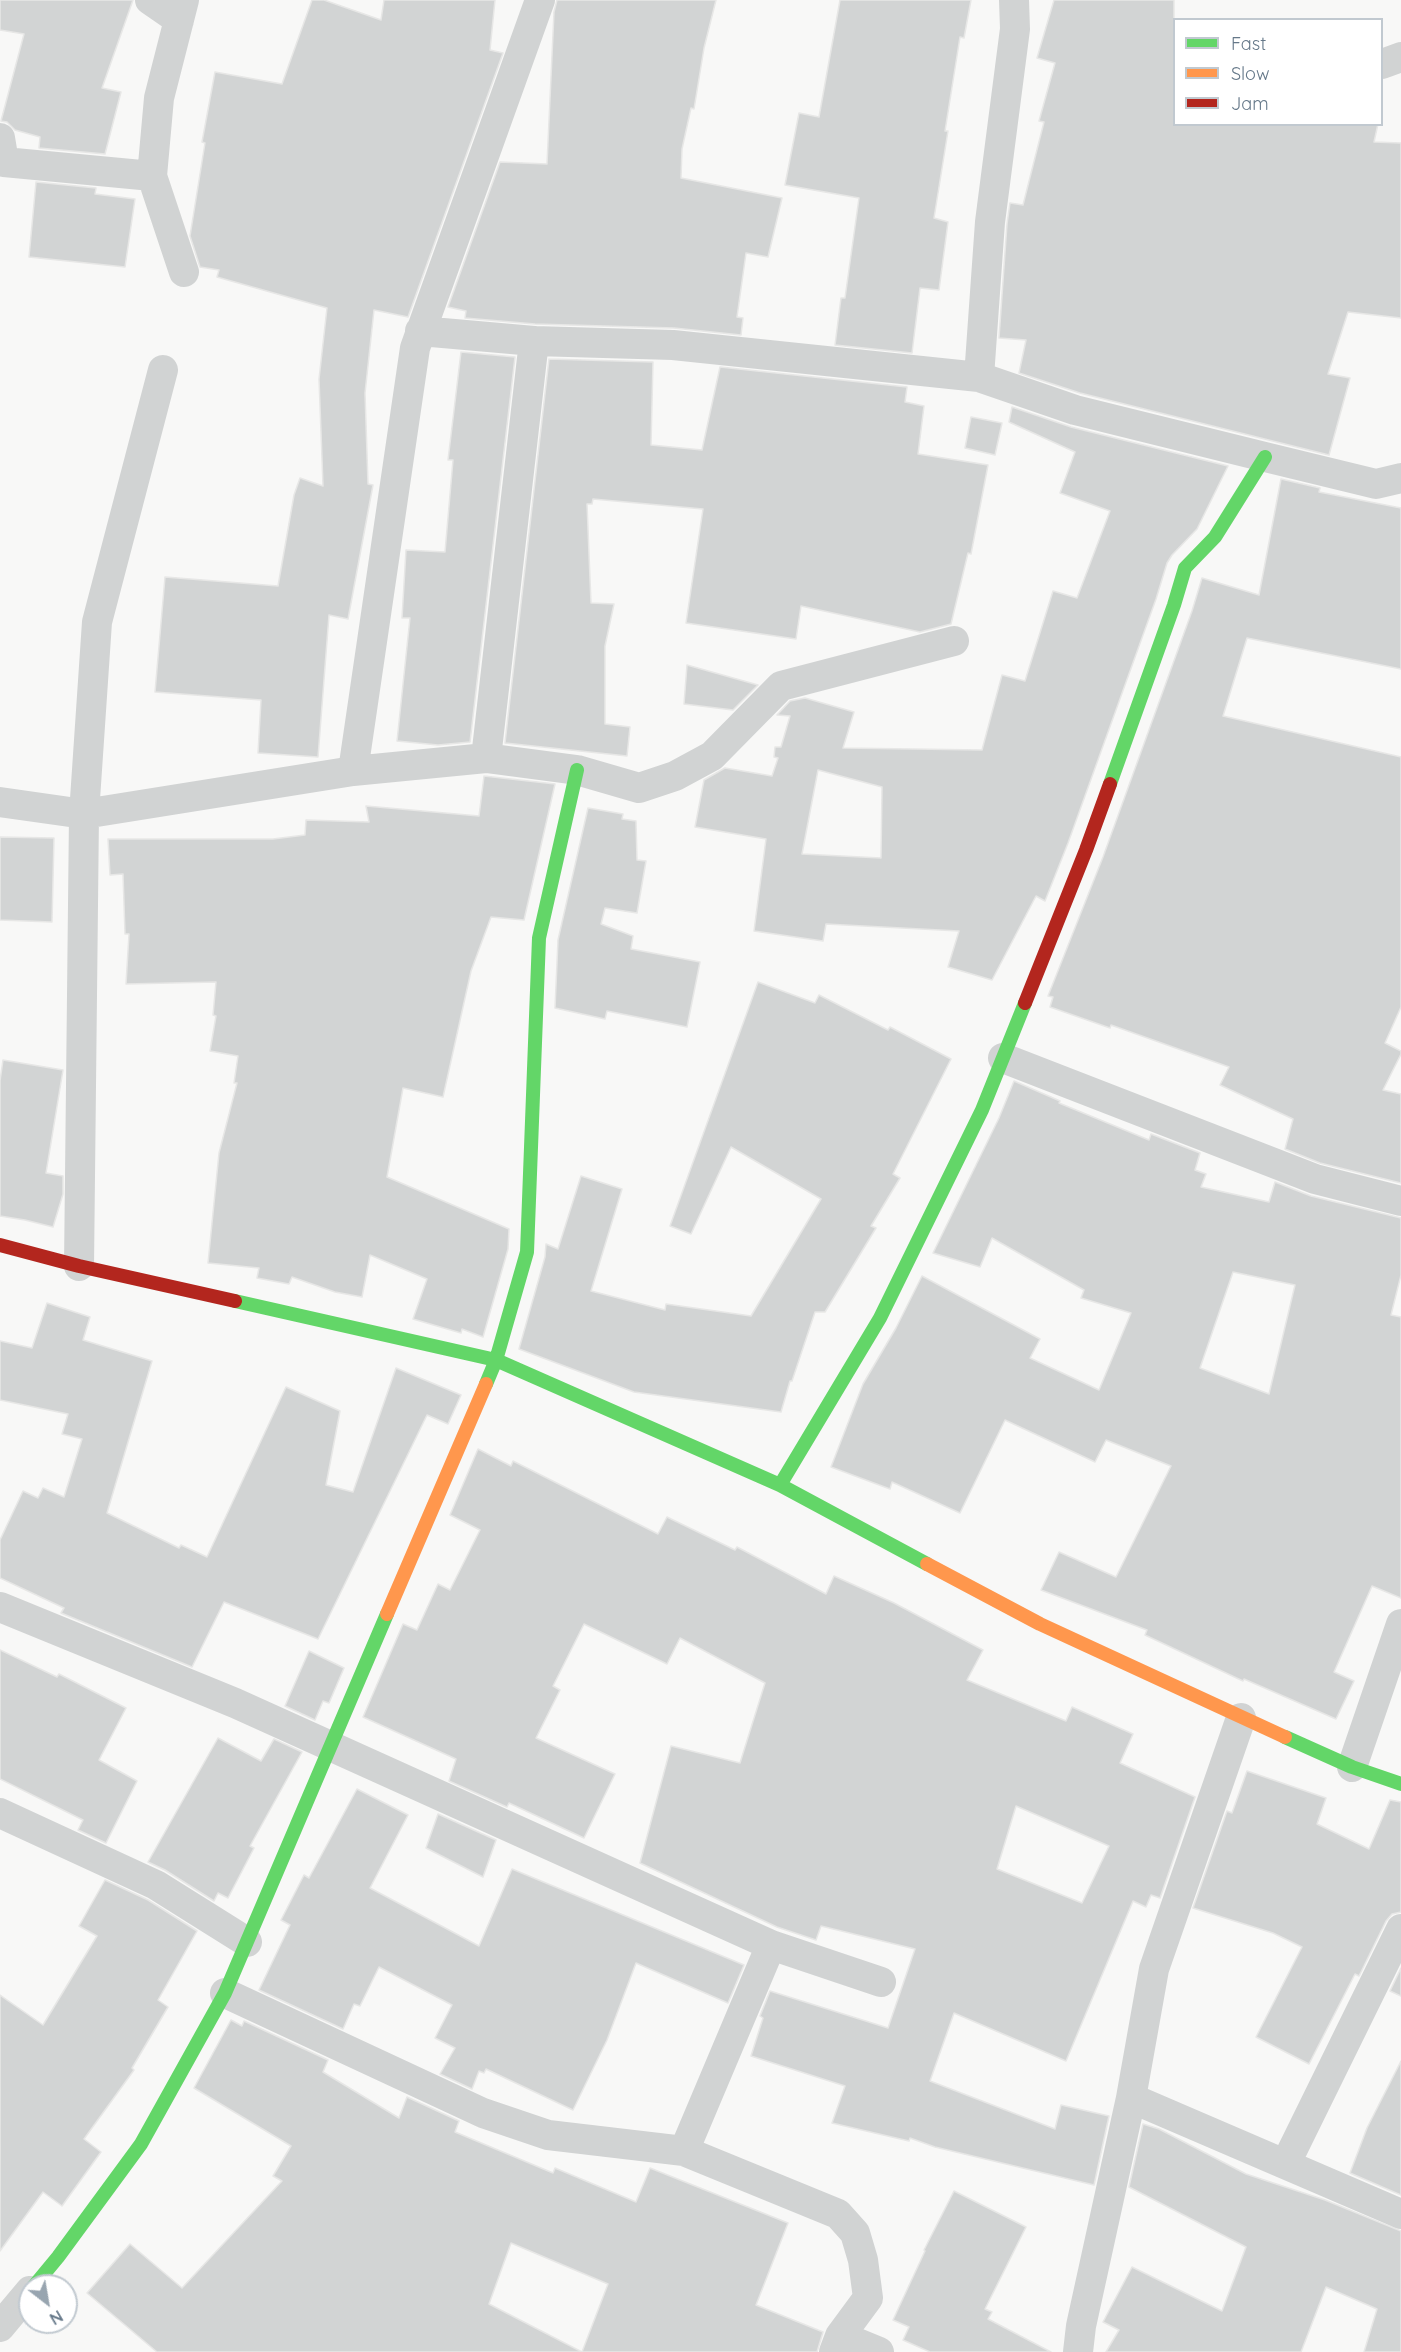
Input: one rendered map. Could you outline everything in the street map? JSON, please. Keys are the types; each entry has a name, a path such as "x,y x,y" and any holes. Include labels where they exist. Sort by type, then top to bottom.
{"street":[{"path":"150,0 182,10 159,98 152,176 184,272"},
{"path":"352,771 413,360 420,331 540,0"},
{"path":"979,377 990,222 1015,29 1014,0"},
{"path":"1383,64 1401,57"},
{"path":"0,138 4,162 152,176"},
{"path":"420,331 534,341 673,345 979,377 1074,410 1265,458 1376,484 1401,478"},
{"path":"486,758 534,341"},
{"path":"79,1266 84,814 97,622 163,370"},
{"path":"780,1485 880,1318 982,1110 1086,850 1174,605 1185,568 1215,537 1265,458"},
{"path":"0,802 84,814 352,771 486,758 577,770 639,788 675,776 712,756 781,686 954,641"},
{"path":"44,2274 141,2144 225,1993 496,1360 527,1252 539,938 577,770"},
{"path":"1003,1058 1315,1179 1401,1201"},
{"path":"0,1245 79,1266 496,1360 780,1485 1040,1624 1241,1718 1352,1767 1401,1784"},
{"path":"0,1607 235,1703 771,1945 881,1982"},
{"path":"1352,1767 1401,1624"},
{"path":"1078,2352 1081,2326 1131,2098 1154,1969 1241,1718"},
{"path":"0,1813 156,1885 247,1941"},
{"path":"1286,2163 1401,1929"},
{"path":"684,2151 771,1945"},
{"path":"225,1993 483,2113 548,2135 684,2151 838,2214 855,2233 863,2260 868,2298 837,2344 879,2352"},
{"path":"1131,2098 1401,2214"},
{"path":"0,2327 18,2305"}],"building":[{"path":"0,0 133,0 102,88 121,92 105,154 39,148 40,137 15,130 7,122 1,121 24,34 0,30"},
{"path":"312,0 324,0 381,20 384,0 495,0 490,50 503,53 408,317 374,310 365,393 368,484 373,485 348,619 329,615 318,757 258,753 261,700 155,692 165,577 278,586 294,495 300,478 323,486 319,379 327,308 217,277 219,270 200,267 190,236 205,143 202,142 215,72 282,84"},
{"path":"557,0 716,0 704,48 694,109 691,108 682,149 681,178 782,198 768,257 746,253 737,317 743,318 741,335 674,328 535,324 465,318 466,311 448,307 500,162 547,164 554,12"},
{"path":"840,0 971,0 964,38 960,37 934,218 948,222 939,290 920,288 912,353 835,345 841,298 845,298 859,198 785,185 799,113 819,117"},
{"path":"1054,0 1174,0 1173,126 1378,126 1374,142 1401,143 1401,318 1348,312 1328,374 1350,378 1329,455 1080,393 1019,373 1026,340 999,338 1010,203 1023,205 1044,122 1039,121 1055,63 1037,58"},
{"path":"36,182 96,188 95,194 135,199 125,267 29,257"},
{"path":"461,352 515,357 470,742 438,745 397,741 410,618 402,618 406,550 445,552 453,460 448,460"},
{"path":"549,359 653,362 651,445 702,450 720,367 907,387 905,402 924,406 918,454 988,465 971,554 968,553 951,624 920,632 801,606 796,639 686,623 703,509 593,499 592,504 587,504 591,603 614,604 605,646 605,724 630,727 627,756 505,743"},
{"path":"1012,407 1071,427 1228,466 1197,529 1167,563 1068,843 1045,901 1036,896 992,980 948,967 959,931 826,924 823,941 754,931 766,839 695,827 704,780 725,768 772,776 778,758 774,757 775,747 781,747 790,716 777,715 790,701 805,698 854,712 843,748 982,750 1002,675 1025,681 1053,591 1077,598 1110,511 1060,493 1075,452 1009,422","holes":["818,770 882,787 881,858 802,854"]},
{"path":"971,417 1002,423 995,455 965,448"},
{"path":"1281,479 1320,488 1319,492 1401,508 1401,669 1247,638 1223,716 1401,757 1401,1007 1385,1043 1401,1051 1401,1054 1383,1090 1401,1094 1401,1183 1320,1163 1285,1149 1293,1119 1220,1085 1229,1067 1111,1025 1110,1028 1050,1007 1053,997 1048,996 1103,857 1202,578 1259,595"},
{"path":"687,665 758,685 733,710 684,704"},
{"path":"484,776 555,784 524,920 491,917 471,971 443,1097 403,1088 387,1177 509,1229 508,1249 483,1337 462,1329 461,1333 413,1319 427,1279 370,1255 362,1297 335,1292 292,1277 289,1284 257,1278 259,1268 208,1263 219,1153 237,1083 234,1083 238,1056 210,1051 216,1016 213,1015 216,982 126,984 129,934 125,934 123,874 110,875 108,839 273,839 305,835 306,820 369,822 366,806 479,816"},
{"path":"588,808 623,814 622,819 636,821 637,860 646,861 637,913 605,908 601,924 633,936 631,949 700,962 687,1027 607,1011 605,1019 555,1008 558,940"},
{"path":"0,837 54,838 52,922 0,920"},
{"path":"758,982 815,1003 819,995 888,1030 890,1027 951,1059 893,1174 900,1178 871,1226 876,1228 825,1312 815,1312 781,1412 634,1392 519,1349 545,1257 546,1244 558,1249 581,1176 622,1189 591,1291 665,1310 666,1304 751,1316 821,1199 731,1147 691,1234 670,1226"},
{"path":"3,1060 63,1070 46,1173 63,1176 63,1194 53,1227 0,1216 0,1081"},
{"path":"1014,1081 1060,1101 1059,1103 1149,1140 1151,1134 1200,1153 1195,1170 1206,1174 1201,1187 1269,1202 1275,1182 1311,1196 1401,1218 1401,1275 1391,1315 1401,1317 1401,1598 1372,1586 1334,1672 1354,1681 1336,1719 1244,1679 1243,1681 1145,1635 1147,1630 1041,1590 1059,1552 1116,1577 1171,1466 1106,1440 1095,1462 1005,1420 960,1513 892,1482 890,1489 831,1467 863,1384 896,1328 922,1276 1040,1339 1030,1358 1099,1390 1131,1313 1081,1298 1084,1290 992,1238 980,1267 933,1253 999,1118","holes":["1233,1272 1295,1285 1269,1394 1200,1368"]},
{"path":"47,1303 90,1317 83,1340 152,1361 107,1513 179,1548 181,1545 207,1557 286,1387 340,1411 326,1485 353,1492 396,1368 461,1395 448,1424 427,1415 318,1639 224,1602 192,1667 61,1613 64,1608 0,1578 0,1540 23,1491 38,1498 43,1488 64,1497 82,1439 62,1434 68,1414 0,1400 0,1341 32,1348"},
{"path":"478,1449 511,1466 513,1461 658,1534 667,1517 735,1550 737,1547 826,1594 834,1576 894,1603 983,1650 967,1680 1066,1721 1072,1707 1133,1734 1120,1763 1195,1797 1160,1898 1151,1895 1146,1907 1133,1901 1066,2061 954,2013 930,2081 1055,2129 1061,2105 1109,2116 1094,2185 935,2147 910,2138 909,2141 832,2123 845,2086 751,2056 763,2018 760,2016 770,1991 888,2028 915,1949 821,1926 816,1940 777,1927 640,1863 671,1746 740,1763 765,1683 680,1638 667,1664 584,1624 553,1686 560,1690 536,1738 615,1774 584,1838 509,1803 507,1807 449,1781 456,1759 363,1717 403,1624 417,1630 438,1584 450,1590 480,1530 450,1515","holes":["1016,1806 1109,1846 1082,1903 997,1869"]},
{"path":"0,1650 57,1677 59,1674 126,1708 99,1760 137,1781 106,1843 78,1830 83,1820 0,1779"},
{"path":"309,1651 344,1668 329,1703 323,1701 315,1720 285,1706"},
{"path":"218,1738 261,1761 274,1739 302,1752 250,1846 254,1848 228,1898 218,1893 214,1901 148,1862"},
{"path":"1247,1771 1326,1798 1317,1824 1369,1849 1390,1800 1401,1802 1401,1912 1392,1914 1386,1921 1359,1976 1355,1974 1309,2064 1256,2037 1302,1947 1273,1933 1193,1908 1227,1811 1232,1813"},
{"path":"357,1789 408,1815 370,1888 479,1946 512,1869 744,1965 728,2003 636,1963 607,2040 573,2110 486,2069 484,2073 479,2071 472,2089 440,2074 455,2048 435,2038 452,2005 379,1967 360,2006 354,2004 343,2029 259,1990 290,1925 281,1920 304,1875 309,1878"},
{"path":"438,1814 496,1840 483,1877 426,1848"},
{"path":"105,1880 148,1900 197,1931 158,2000 168,2007 132,2068 134,2070 84,2139 101,2152 62,2206 43,2192 0,2251 0,1995 43,2025 97,1936 79,1926"},
{"path":"1401,1968 1401,1996 1390,1991"},
{"path":"231,2020 242,2026 244,2021 328,2060 323,2072 399,2118 407,2097 459,2121 455,2132 553,2173 555,2168 636,2202 650,2168 788,2223 756,2305 823,2332 817,2352 582,2352 157,2352 87,2293 130,2244 182,2288 282,2181 273,2176 291,2146 194,2088","holes":["511,2243 608,2284 582,2352 489,2304"]},
{"path":"1401,2061 1401,2195 1350,2173 1367,2128"},
{"path":"1143,2124 1159,2129 1246,2174 1325,2200 1401,2231 1401,2352 1364,2352 1377,2309 1326,2287 1301,2352 1106,2352 1119,2330 1103,2322 1132,2267 1222,2311 1246,2247 1129,2187"},
{"path":"954,2191 1026,2227 985,2309 992,2312 988,2319 1051,2352 930,2352 903,2340 909,2327 893,2320 924,2250"}],"traffic: fast":[{"path":"1110,784 1185,568 1215,537 1265,457"},
{"path":"486,1384 496,1360 527,1252 539,938 577,770"},
{"path":"780,1485 880,1318 982,1110 1025,1003"},
{"path":"235,1301 496,1360 780,1485 927,1564"},
{"path":"44,2274 141,2144 225,1993 387,1614"},
{"path":"1285,1737 1352,1767 1401,1784"}],"traffic: slow":[{"path":"387,1614 486,1384"},
{"path":"927,1564 1040,1624 1285,1737"}],"traffic: jam":[{"path":"1025,1003 1110,784"},
{"path":"0,1245 79,1266 235,1301"}]}
